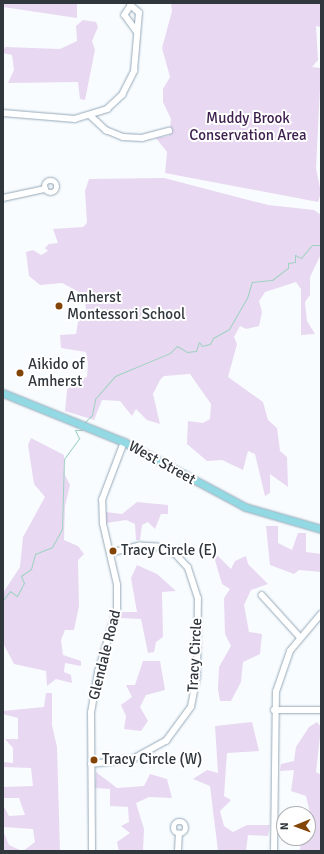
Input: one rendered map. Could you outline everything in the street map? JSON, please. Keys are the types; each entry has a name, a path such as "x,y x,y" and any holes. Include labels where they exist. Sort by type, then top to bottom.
{"main road":[{"name":"West Street","path":"3,394 124,442 245,507 321,529"}],"street":[{"path":"3,113 69,119 91,116 113,104 130,82 135,62 136,30"},
{"path":"91,116 106,130 123,137 142,138 169,131"},
{"path":"3,198 45,189"},
{"name":"Glendale Road","path":"92,851 91,764 94,688 117,609 111,553 103,524 102,500 124,442"},
{"name":"Tracy Circle","path":"91,764 133,759 166,741 191,707 197,676 198,599 188,568 175,554 157,547 140,546 111,553"},
{"path":"262,596 300,637"},
{"path":"274,851 274,710 280,676 300,637 321,614"},
{"path":"274,710 321,710"},
{"path":"178,851 179,834"}],"green space":[{"path":"3,3 77,3 77,18 3,7"},
{"name":"Muddy Brook Conservation Area","path":"171,3 321,3 321,27 316,26 318,60 312,67 321,68 316,168 321,193 318,202 165,173 167,152 156,138 169,136 171,119 163,102 163,89 170,77 162,48 172,11"},
{"path":"83,20 96,22 98,27 92,41 95,50 85,100 80,99 78,82 8,83 14,70 12,55 3,53 5,47 60,49 77,41 76,26"},
{"path":"164,178 268,205 314,210 321,215 321,254 310,277 310,295 305,302 307,321 315,334 301,335 301,289 296,282 265,292 259,301 262,312 259,326 246,329 240,326 234,337 237,344 228,377 263,402 268,420 277,428 280,451 287,457 288,487 270,474 270,493 265,496 255,454 248,451 243,470 222,460 207,461 187,444 188,421 203,423 210,419 211,404 190,374 164,376 160,380 153,394 160,424 147,420 136,409 132,416 120,401 102,400 94,420 65,411 67,390 72,382 87,377 88,364 86,352 61,348 60,335 76,334 78,322 86,315 85,295 62,283 40,285 29,276 26,252 33,250 41,255 48,251 45,248 49,244 58,243 53,229 83,227 87,223 85,191 89,179"},
{"path":"31,438 64,455 65,475 70,485 65,506 64,540 78,546 84,554 78,560 79,606 74,630 65,630 61,640 63,655 81,661 81,666 65,663 64,672 71,675 72,683 56,679 47,686 46,671 14,664 3,643 3,593 20,567 23,537 45,497 34,484 28,445"},
{"path":"137,502 168,505 168,514 161,514 155,529 148,522 142,525 140,540 136,540 135,524 126,520 106,523 106,512 122,514"},
{"path":"266,526 278,526 278,543 292,550 298,533 306,533 306,552 321,554 321,572 299,570 294,574 270,565"},
{"path":"212,550 231,569 235,561 246,556 248,564 268,584 251,590 244,605 249,632 262,634 260,654 243,662 241,682 231,701 220,701 218,689 219,667 231,646 225,634 224,598 230,589 222,584"},
{"path":"137,565 157,574 176,591 162,592 163,637 156,642 154,652 148,653 141,619 119,618 121,612 137,612 131,578"},
{"path":"143,661 160,661 165,690 146,695 140,707 148,721 141,731 124,729 126,716 121,705 132,697 126,685 135,685"},
{"path":"46,693 52,693 52,725 57,747 60,851 23,851 35,842 33,829 3,827 3,805 9,816 25,815 19,798 3,798 3,787 33,786 31,768 3,767 3,762 13,763 13,748 5,739 18,739 18,718 3,714 3,711 44,707"},
{"path":"252,722 259,751 227,753 224,796 231,800 220,811 224,826 233,832 247,825 270,825 268,836 248,835 246,851 218,851 210,786 193,779 207,770 218,773 215,726"},
{"path":"317,722 321,727 316,772 321,775 321,851 300,851 300,846 316,846 316,806 308,806 306,796 291,791 294,770 280,771 281,764 294,761 296,747 309,727"},
{"path":"96,772 117,788 144,786 150,774 167,779 172,798 149,797 136,803 144,829 143,851 119,851 117,842 130,833 121,826 129,822 128,807 110,806 110,789 95,788"},
{"path":"3,831 9,845 22,851 3,851"}],"waterway":[{"path":"85,422 92,415 95,399 115,376 170,353 177,346 187,352 196,351 199,342 202,346 210,344 213,338 229,329 247,298 252,282 272,280 288,268 288,263 295,262 295,255 301,258 312,245 321,245"},
{"path":"3,600 10,591 17,596 24,583 21,576 31,569 35,554 52,547 62,529 64,459 79,438 75,430 82,430"}],"place":[{"name":"Amherst Montessori School","path":"59,306"},
{"name":"Aikido of Amherst","path":"20,373"},
{"name":"Tracy Circle (E)","path":"113,551"},
{"name":"Tracy Circle (W)","path":"94,760"}]}
